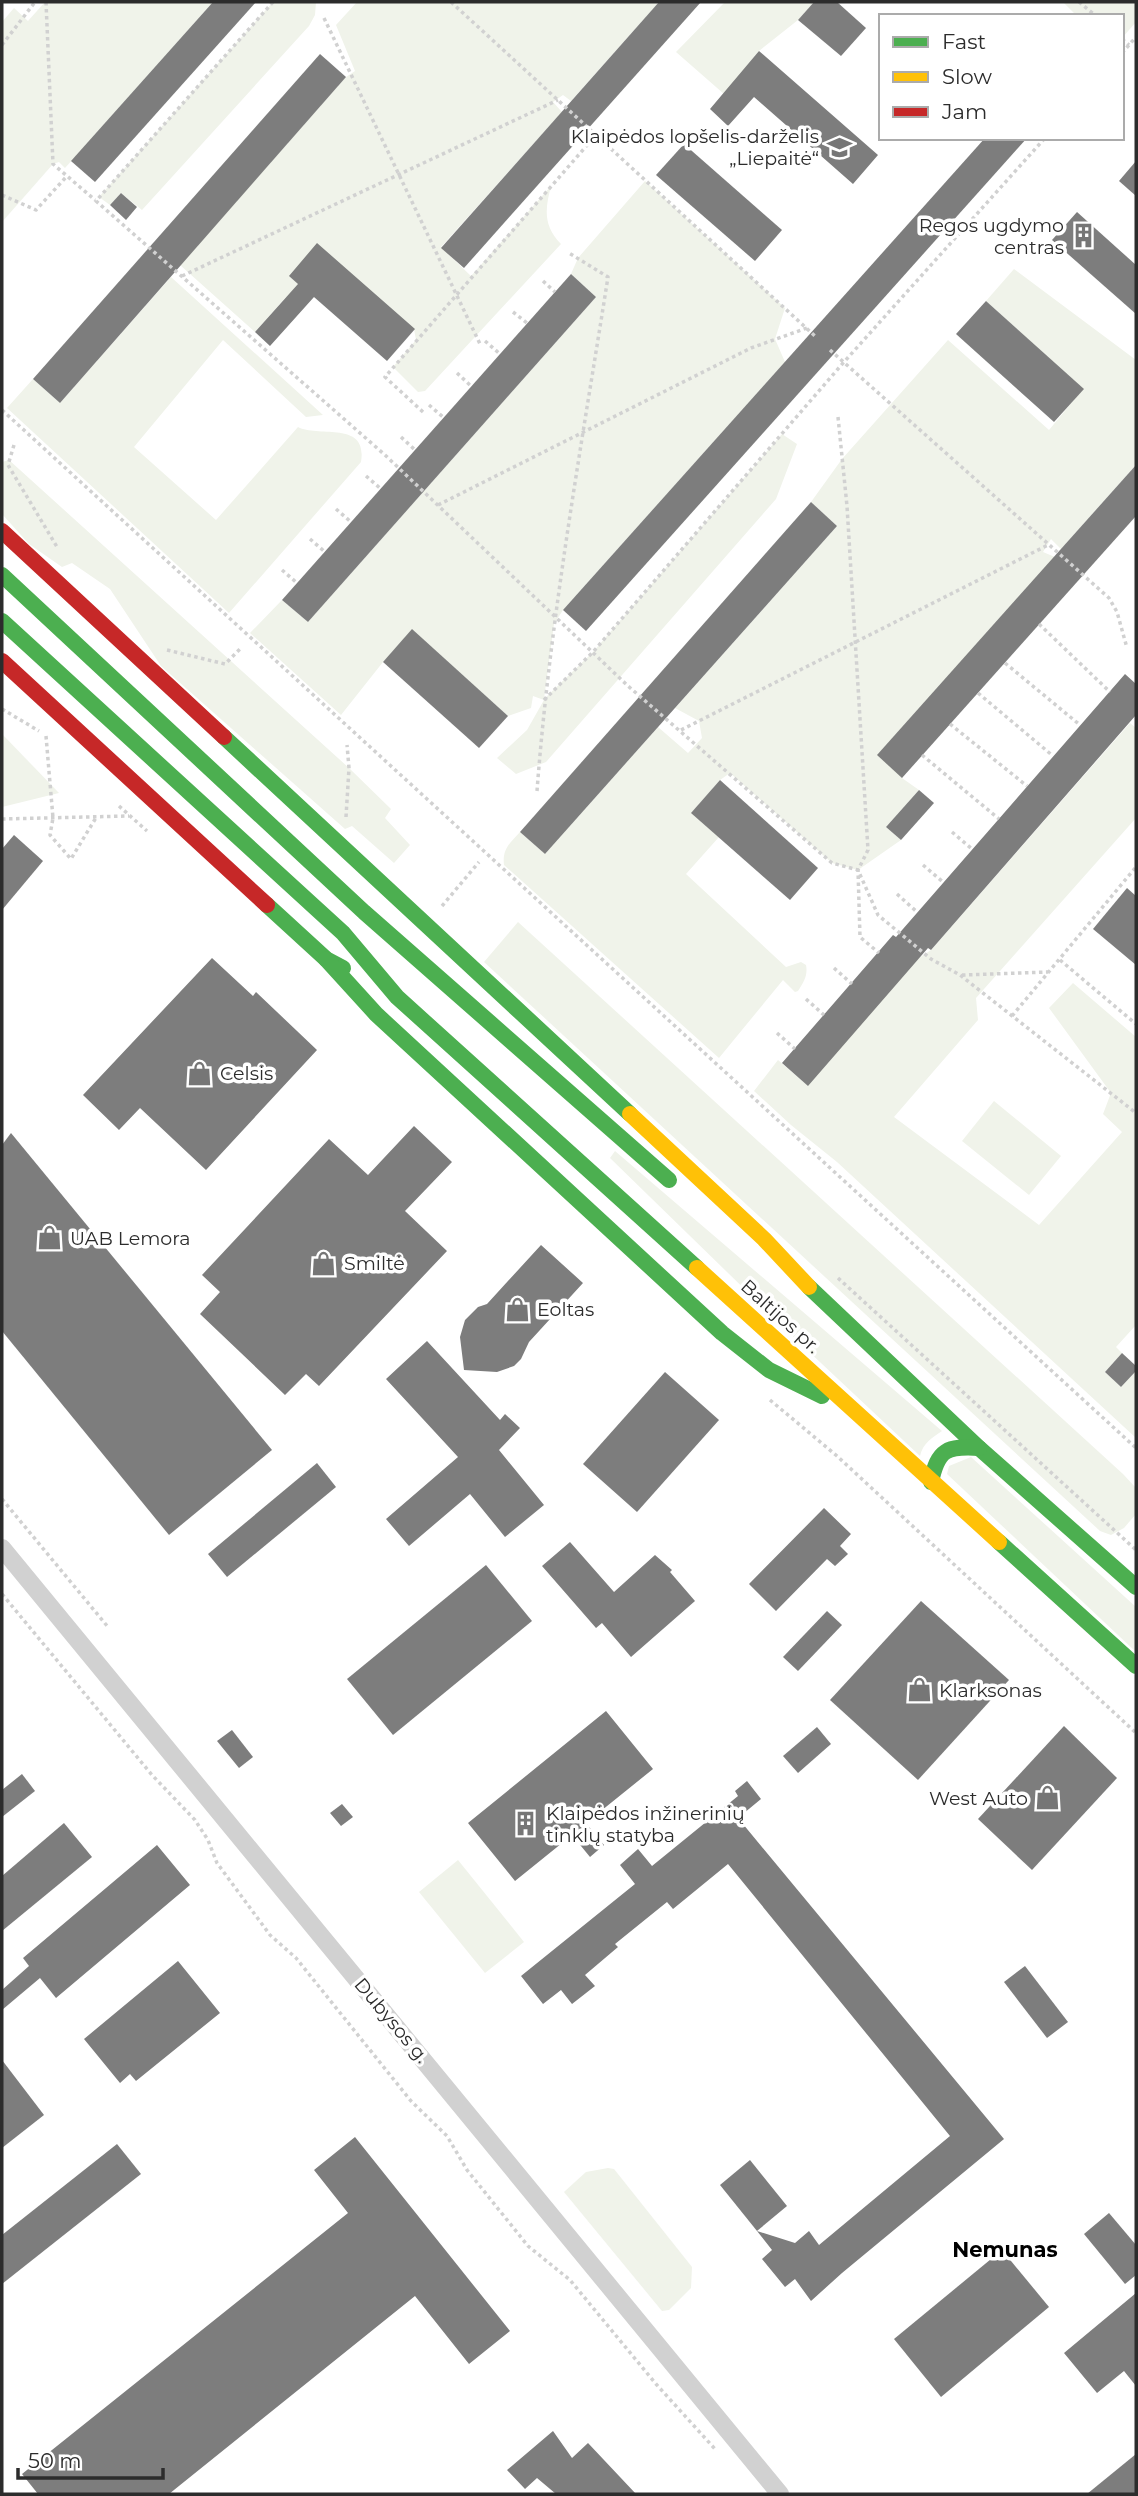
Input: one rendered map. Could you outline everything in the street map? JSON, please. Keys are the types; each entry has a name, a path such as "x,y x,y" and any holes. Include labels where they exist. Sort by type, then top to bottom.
{"highway":[{"path":"2,531 764,1239 822,1300"},
{"path":"2,575 364,912 686,1194"},
{"path":"2,621 343,933 397,997"},
{"path":"2,661 326,959 376,1014 722,1333 769,1370 855,1412"},
{"path":"326,959 397,997"},
{"name":"Baltijos pr.","path":"397,997 1136,1666"},
{"path":"749,1247 822,1300"},
{"name":"Baltijos pr.","path":"822,1300 979,1448 1136,1587"},
{"path":"931,1482 940,1453 955,1446 979,1448"}],"street":[{"name":"Dubysos g.","path":"3,1551 780,2494"}],"path":[{"path":"2,45 35,2"},
{"path":"46,2 53,164 374,446 628,686 832,863 858,870"},
{"path":"96,201 273,2"},
{"path":"450,2 816,337"},
{"path":"1079,2 1094,14"},
{"path":"324,18 481,346"},
{"path":"1124,51 1136,37"},
{"path":"1124,41 1129,45"},
{"path":"181,276 558,100"},
{"path":"423,412 385,377 596,135"},
{"path":"544,700 593,652 844,362 1043,140"},
{"path":"2,195 36,210 67,176"},
{"path":"537,792 544,700 555,616 608,277 569,253"},
{"path":"542,281 555,292"},
{"path":"513,312 527,323"},
{"path":"438,505 584,429 751,348 807,328"},
{"path":"485,341 500,354"},
{"path":"830,350 1109,598 1117,612 1127,648"},
{"path":"457,373 471,386"},
{"path":"429,405 443,417"},
{"path":"2,410 1136,1448"},
{"path":"838,417 868,850 858,870 860,937 878,953"},
{"path":"401,437 414,449"},
{"path":"14,445 8,465 58,548"},
{"path":"366,476 381,489"},
{"path":"336,509 351,522"},
{"path":"310,539 325,552"},
{"path":"681,730 1048,545"},
{"path":"282,570 297,583"},
{"path":"1039,624 1110,692"},
{"path":"157,648 225,664 241,648"},
{"path":"1005,663 1080,725"},
{"path":"978,693 1053,756"},
{"path":"2,709 46,736 55,745"},
{"path":"950,724 1027,786"},
{"path":"46,736 53,818 50,835 71,859 97,817"},
{"path":"922,755 999,819"},
{"path":"2,819 129,816 111,798"},
{"path":"952,832 972,849"},
{"path":"439,910 479,862"},
{"path":"923,864 943,882"},
{"path":"1012,1016 1136,867"},
{"path":"858,870 878,915 931,959 960,975 1136,1113"},
{"path":"897,894 917,912"},
{"path":"1059,960 1136,1024"},
{"path":"834,968 852,984"},
{"path":"960,975 1049,972"},
{"path":"806,999 824,1015"},
{"path":"777,1033 795,1049"},
{"path":"2,1499 108,1627"},
{"path":"901,1515 1136,1733"},
{"path":"1130,1544 1136,1550"},
{"path":"2,1594 152,1775 195,1820 208,1840 216,1863 270,1935 296,1958 411,2101 447,2136 467,2170 528,2246 570,2280 656,2384 715,2449"}],"shaded area":[{"path":"45,2 213,2 65,168 59,162 53,164 2,222 2,22 14,8 28,21"},
{"path":"273,2 316,2 315,15 309,26 142,210 121,193 110,205 99,197"},
{"path":"357,2 659,2 571,101 563,95 553,102 562,112 441,247 471,276 551,186 548,224 561,244 425,391 418,392 393,367 416,340 414,329 313,297 286,297 255,332 180,265 346,77 355,71 336,25"},
{"path":"725,2 814,2 798,20 759,51 724,94 676,52"},
{"path":"1063,2 1136,2 1136,22 1124,36 1124,14 1075,14"},
{"path":"645,181 785,308 775,339 785,362 563,610 554,624 544,699 593,652 782,434 797,444 776,499 546,762 516,774 497,758 527,730 544,700 533,696 531,708 508,716 412,630 341,715 250,633 282,600 308,622 596,297 571,274 578,258"},
{"path":"1014,269 1136,360 1136,465 1061,549 1051,539 1043,552 1055,557 902,778 919,790 886,827 901,840 858,870 832,863 730,773 720,780 692,812 719,837 686,874 786,967 801,962 806,965 805,978 798,991 795,992 783,980 719,1058 504,865 506,850 520,832 545,854 658,727 688,753 702,738 699,721 675,708 837,526 811,502 842,459 948,340 1049,430 1083,389 986,301"},
{"path":"171,277 323,415 306,417 223,340 134,447 216,520 298,427 350,435 357,440 361,449 361,462 229,613 7,408 33,379 60,403"},
{"path":"9,460 391,809 385,818 410,845 394,863 352,826 345,829 161,666 110,589 72,563 62,567 29,544 2,514 2,462"},
{"path":"1130,723 1136,728 1136,818 976,998 978,1020 894,1117 1039,1225 1122,1132 1103,1114 1111,1093 1049,1008 1073,983 1136,1037 1136,1325 1116,1347 1122,1353 1105,1372 1121,1387 1136,1371 1136,1438 837,1162 754,1091 778,1060 807,1085 919,958 931,950"},
{"path":"2,734 59,793 2,807"},
{"path":"518,922 1123,1474 1136,1488 1136,1514 1124,1528 1111,1535 1100,1531 484,962"},
{"path":"994,1101 1061,1156 1029,1195 962,1141"},
{"path":"615,1151 942,1431 926,1444 920,1456 610,1158"},
{"path":"971,1457 1136,1607 1136,1652 947,1474 949,1466"},
{"path":"458,1860 524,1942 485,1973 419,1892"},
{"path":"614,2169 692,2267 691,2288 669,2310 662,2311 564,2192 586,2172"}],"building":[{"path":"213,2 256,2 95,182 71,161"},
{"path":"659,2 701,2 464,268 441,248"},
{"path":"814,2 837,2 866,28 841,56 798,20"},
{"name":"Klaipėdos lopšelis-darželis „Liepaitė“","path":"759,51 878,155 853,184 754,97 728,126 710,109"},
{"path":"320,54 346,77 60,403 33,379"},
{"path":"983,140 1025,140 586,631 563,610"},
{"path":"684,144 782,230 755,261 656,175"},
{"path":"1136,161 1136,196 1119,181"},
{"path":"121,193 137,207 126,220 110,205"},
{"name":"Regos ugdymo centras","path":"1077,212 1136,265 1136,314 1052,240"},
{"path":"317,243 415,329 387,361 314,297 270,346 255,332 298,284 289,276"},
{"path":"571,274 596,297 308,622 282,600"},
{"path":"986,301 1084,389 1054,422 956,334"},
{"path":"1136,465 1136,516 902,778 877,755"},
{"path":"811,502 837,526 545,854 520,832"},
{"path":"412,629 508,716 479,748 383,662"},
{"path":"1125,674 1136,684 1136,715 808,1086 782,1063 893,935 896,937"},
{"path":"720,780 818,868 790,900 691,813"},
{"path":"919,790 934,803 901,840 886,827"},
{"path":"14,835 43,861 2,910 2,849"},
{"path":"1127,888 1136,896 1136,965 1093,929"},
{"name":"Celsis","path":"212,958 253,996 256,992 317,1050 206,1170 140,1108 119,1130 83,1095"},
{"name":"Smiltė","path":"414,1126 452,1162 405,1211 447,1251 319,1386 306,1374 285,1395 200,1314 220,1292 202,1275 329,1139 368,1175"},
{"name":"UAB Lemora","path":"11,1133 272,1450 169,1535 2,1331 2,1145"},
{"name":"Eoltas","path":"541,1245 583,1283 529,1342 521,1359 514,1366 497,1372 464,1370 460,1337 465,1320 478,1307 487,1304"},
{"path":"427,1341 500,1420 505,1414 520,1428 499,1450 544,1505 505,1537 470,1494 409,1546 386,1519 458,1457 386,1379"},
{"path":"1122,1353 1136,1366 1136,1371 1121,1387 1105,1372"},
{"path":"665,1372 719,1420 637,1512 583,1464"},
{"path":"317,1463 336,1487 227,1577 208,1554"},
{"path":"824,1508 851,1534 840,1546 848,1554 835,1566 827,1559 776,1611 749,1584"},
{"path":"570,1542 614,1592 655,1555 672,1570 670,1572 695,1601 631,1657 602,1623 596,1628 542,1566"},
{"path":"486,1565 532,1621 393,1735 347,1679"},
{"name":"Klarksonas","path":"921,1601 1009,1680 918,1780 830,1700"},
{"path":"827,1611 842,1625 798,1671 783,1657"},
{"path":"606,1711 653,1769 586,1823 604,1845 590,1857 572,1835 515,1881 468,1823"},
{"name":"West Auto","path":"1064,1726 1117,1778 1032,1870 978,1819"},
{"path":"817,1727 831,1744 798,1773 783,1756"},
{"path":"232,1730 253,1757 239,1768 217,1741"},
{"path":"22,1774 35,1791 2,1817 2,1790"},
{"path":"747,1781 761,1799 738,1818 1004,2139 811,2301 795,2279 785,2287 762,2259 772,2250 757,2231 795,2243 809,2231 819,2245 950,2136 728,1864 673,1909 667,1902 615,1944 618,1947 585,1975 595,1986 572,2004 561,1990 543,2004 521,1976 635,1884 620,1865 638,1849 652,1866 738,1796 735,1791"},
{"path":"342,1804 353,1817 341,1826 330,1813"},
{"path":"64,1823 92,1857 2,1931 2,1876"},
{"path":"157,1845 190,1885 56,1998 40,1978 2,2010 2,1990 29,1966 23,1958"},
{"path":"178,1961 220,2013 136,2081 130,2074 120,2083 84,2039"},
{"path":"1025,1966 1068,2022 1047,2038 1004,1982"},
{"path":"2,2060 44,2115 2,2148"},
{"path":"355,2137 510,2331 469,2364 415,2296 169,2494 38,2494 22,2474 348,2213 314,2170"},
{"path":"117,2144 141,2174 2,2284 2,2235"},
{"path":"750,2160 787,2206 757,2231 720,2185"},
{"path":"1109,2213 1136,2245 1136,2275 1125,2284 1084,2234"},
{"path":"1002,2250 1049,2307 941,2397 894,2339"},
{"path":"1136,2293 1136,2386 1124,2371 1097,2393 1064,2353"},
{"path":"553,2431 572,2458 588,2443 636,2494 556,2494 537,2478 525,2489 507,2470"},
{"path":"1136,2454 1136,2494 1087,2494"}],"traffic: fast":[{"path":"2,575 364,912 669,1180"},
{"path":"2,621 343,933 397,997 697,1268"},
{"path":"224,737 630,1114"},
{"path":"267,905 326,959 343,968"},
{"path":"326,959 376,1014 722,1333 769,1370 822,1396"},
{"path":"809,1287 979,1448 1136,1587"},
{"path":"931,1482 937,1462 946,1452 959,1448 979,1448"},
{"path":"999,1542 1136,1666"}],"traffic: slow":[{"path":"630,1114 764,1239 809,1287"},
{"path":"697,1268 999,1542"}],"traffic: jam":[{"path":"2,531 224,737"},
{"path":"2,661 267,905"}],"place":[{"name":"Klaipėdos lopšelis-darželis „Liepaitė“","path":"839,147"},
{"name":"Regos ugdymo centras","path":"1084,236"},
{"name":"Celsis","path":"200,1073"},
{"name":"UAB Lemora","path":"50,1238"},
{"name":"Smiltė","path":"324,1263"},
{"name":"Eoltas","path":"517,1309"},
{"name":"Klarksonas","path":"919,1690"},
{"name":"West Auto","path":"1048,1798"},
{"name":"Klaipėdos inžinerinių tinklų statyba","path":"526,1824"}],"district":[{"name":"Nemunas","path":"1005,2250"}]}
